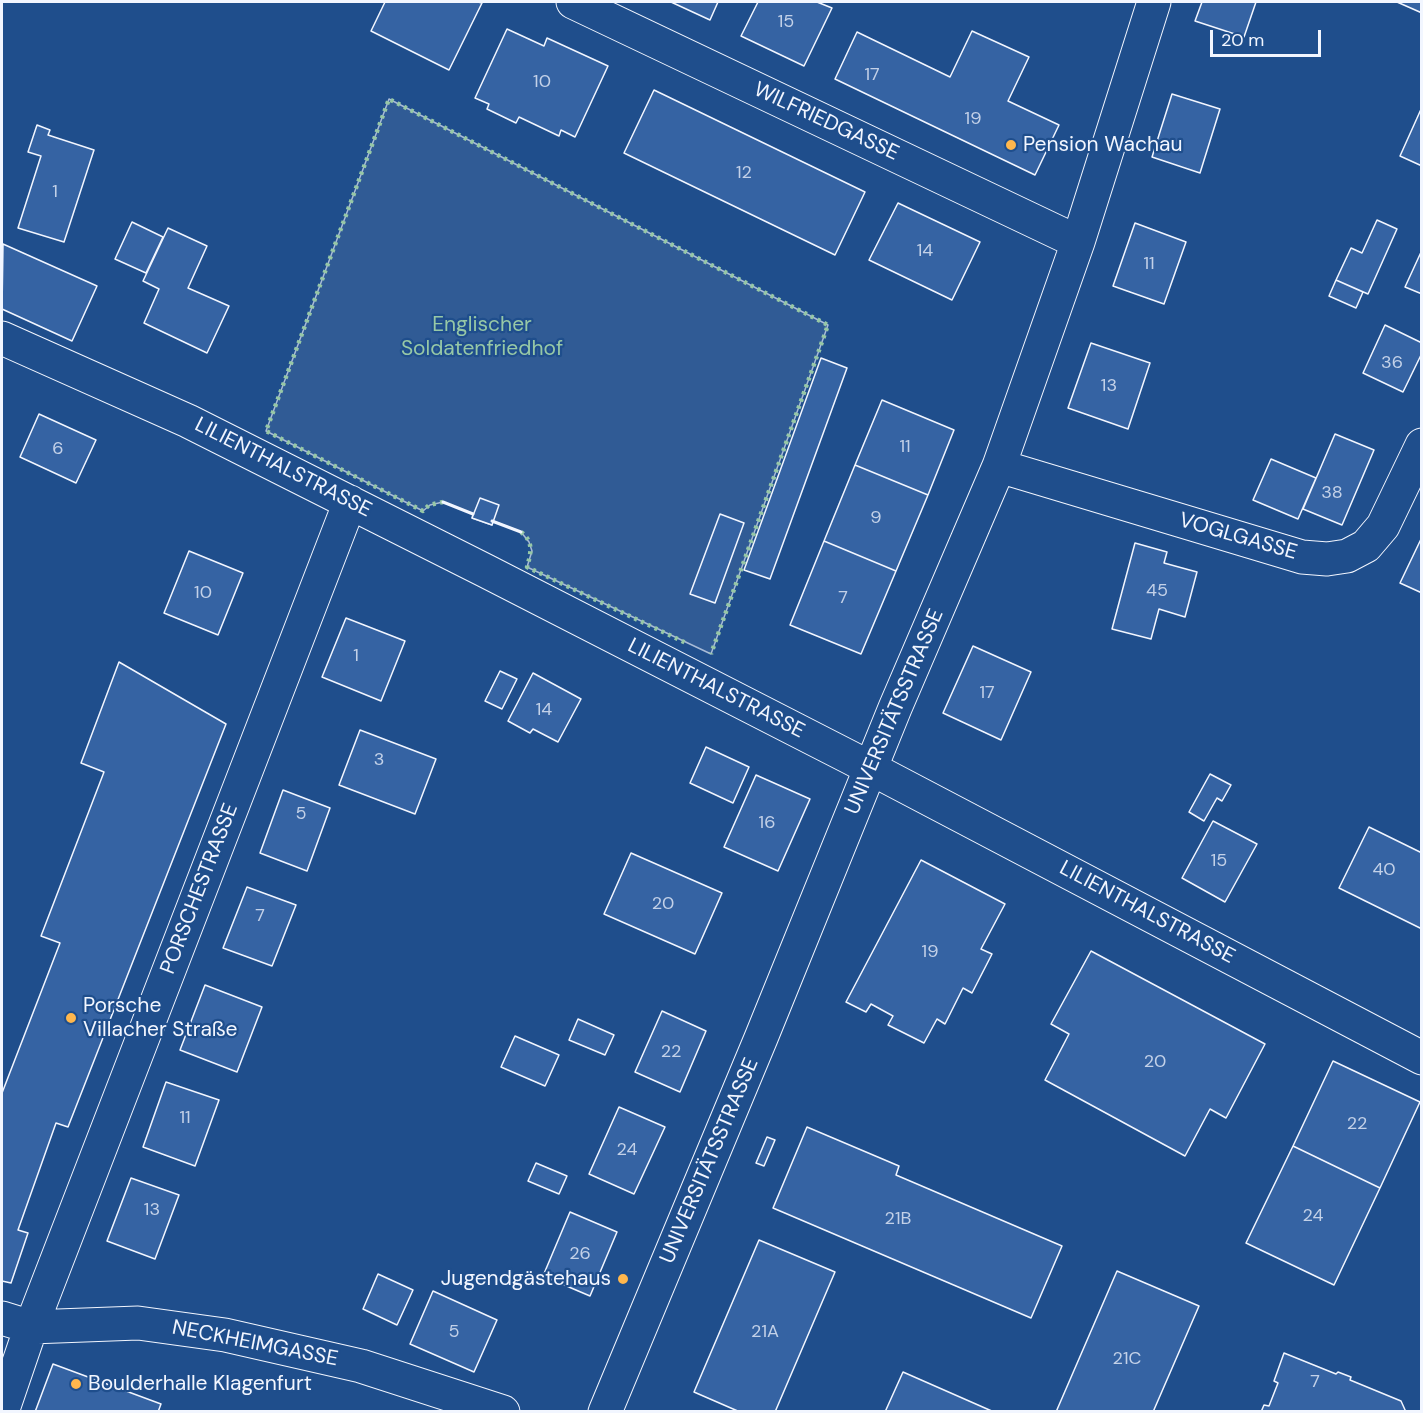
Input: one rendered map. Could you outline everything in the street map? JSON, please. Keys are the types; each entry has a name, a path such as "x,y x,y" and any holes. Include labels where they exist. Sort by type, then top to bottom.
{"street":[{"name":"WILFRIEDGASSE","path":"573,2 1078,242"},
{"name":"UNIVERSITÄTSSTRASSE","path":"605,1412 761,1038 870,768 999,466 1078,242 1154,2"},
{"name":"LILIENTHALSTRASSE","path":"2,338 188,421 350,502 870,768 1422,1058"},
{"name":"VOGLGASSE","path":"999,466 1302,557 1327,559 1347,556 1366,546 1383,526 1422,446"},
{"name":"PORSCHESTRASSE","path":"2,1412 16,1323 350,502"},
{"name":"NECKHEIMGASSE","path":"16,1323 138,1323 225,1335 361,1366 503,1412"}],"shaded area":[{"name":"Englischer Soldatenfriedhof","path":"389,99 828,325 711,654 527,567 532,551 529,542 521,532 493,521 492,525 472,518 473,514 443,502 430,505 423,511 266,431"}],"building":[{"path":"385,2 482,3 449,70 371,31"},
{"path":"671,2 718,2 710,20"},
{"path":"758,2 817,2 832,8 804,66 741,36"},
{"path":"1202,2 1256,2 1244,37 1195,21"},
{"path":"1397,2 1422,2 1422,13"},
{"path":"507,29 544,46 547,38 608,66 575,137 561,130 559,136 519,117 516,123 487,109 489,104 475,98"},
{"path":"972,31 1029,57 1008,101 1059,125 1035,175 835,79 857,32 950,77"},
{"path":"654,90 865,192 835,255 624,153"},
{"path":"1172,94 1220,109 1200,173 1152,157"},
{"path":"1422,107 1422,166 1400,156"},
{"path":"37,125 50,130 48,135 94,150 64,242 18,228 41,156 28,152"},
{"path":"898,203 980,242 952,300 869,260"},
{"path":"1377,220 1397,229 1368,294 1336,280 1351,248 1362,253"},
{"path":"132,222 163,237 146,273 115,259"},
{"path":"1135,223 1186,242 1164,304 1113,286"},
{"path":"168,228 207,246 188,288 229,306 207,353 144,323 159,289 143,281"},
{"path":"3,244 97,286 72,341 2,309"},
{"path":"1422,250 1422,294 1405,287"},
{"path":"1336,280 1363,292 1356,308 1329,296"},
{"path":"1385,325 1422,343 1422,353 1403,392 1363,373"},
{"path":"1091,343 1150,363 1128,429 1068,408"},
{"path":"821,358 847,368 770,579 744,570"},
{"path":"882,400 954,430 928,495 855,465"},
{"path":"39,414 96,440 76,483 20,457"},
{"path":"1335,434 1374,450 1342,525 1303,509"},
{"path":"1271,459 1316,478 1298,519 1253,500"},
{"path":"855,465 928,495 896,571 824,541"},
{"path":"480,498 499,505 492,525 472,518"},
{"path":"720,514 744,523 715,603 690,594"},
{"path":"1422,537 1422,593 1400,583"},
{"path":"824,541 896,571 861,654 790,625"},
{"path":"1135,543 1167,552 1164,563 1197,572 1185,617 1159,609 1151,639 1112,629"},
{"path":"189,551 243,573 218,635 164,613"},
{"path":"346,618 405,641 381,701 322,677"},
{"path":"973,646 1031,672 1001,740 943,713"},
{"name":"Porsche Villacher Straße","path":"119,662 226,724 68,1127 56,1123 18,1230 28,1233 11,1283 2,1281 2,1093 60,943 41,936 104,772 81,763"},
{"path":"500,671 517,679 502,709 485,701"},
{"path":"533,673 581,699 558,742 533,729 530,733 508,721"},
{"path":"360,730 436,759 415,814 339,785"},
{"path":"706,747 749,767 733,803 690,783"},
{"path":"1210,774 1231,785 1222,801 1217,798 1204,821 1189,812"},
{"path":"756,775 810,799 778,871 724,847"},
{"path":"283,790 330,808 307,871 260,853"},
{"path":"1213,821 1257,844 1225,902 1182,878"},
{"path":"1369,827 1422,853 1422,929 1339,888"},
{"path":"631,853 722,893 695,954 604,914"},
{"path":"921,860 1005,904 981,949 992,954 972,993 963,988 945,1024 937,1019 924,1043 888,1025 893,1016 871,1004 866,1012 846,1002"},
{"path":"247,887 296,905 272,966 223,948"},
{"path":"1091,951 1265,1044 1226,1118 1210,1109 1185,1156 1045,1080 1069,1034 1051,1024"},
{"path":"205,985 262,1007 237,1072 180,1050"},
{"path":"662,1011 706,1031 680,1092 635,1072"},
{"path":"578,1019 614,1035 605,1055 569,1040"},
{"path":"515,1036 559,1055 545,1086 501,1067"},
{"path":"1333,1061 1420,1102 1380,1188 1293,1146"},
{"path":"166,1082 219,1100 195,1166 143,1147"},
{"path":"619,1107 665,1127 634,1194 589,1174"},
{"path":"807,1127 899,1166 896,1175 1062,1246 1031,1318 773,1208"},
{"path":"767,1137 775,1140 764,1166 756,1163"},
{"path":"1293,1146 1380,1188 1334,1285 1246,1243"},
{"path":"536,1163 567,1176 559,1194 528,1181"},
{"path":"131,1178 179,1195 155,1259 107,1241"},
{"path":"570,1212 617,1232 590,1296 543,1276"},
{"path":"759,1240 835,1272 775,1412 740,1412 694,1392"},
{"path":"1117,1271 1199,1306 1153,1412 1056,1412"},
{"path":"378,1274 413,1290 397,1325 363,1309"},
{"path":"433,1291 497,1320 474,1372 410,1344"},
{"path":"1284,1353 1336,1374 1338,1372 1351,1377 1350,1380 1401,1401 1406,1412 1261,1412 1264,1405 1269,1406 1278,1383 1274,1381"},
{"name":"Boulderhalle Klagenfurt","path":"53,1364 161,1404 158,1412 35,1412"},
{"path":"903,1372 994,1412 885,1412"}],"hedge":[{"path":"443,502 429,505 423,511 266,431 389,99 828,325 711,654"},
{"path":"521,532 530,544 527,567 686,643"}],"wall":[{"path":"443,502 473,514"},
{"path":"492,521 521,532"}],"place":[{"name":"Pension Wachau","path":"1011,145"},
{"name":"Porsche Villacher Straße","path":"71,1018"},
{"name":"Jugendgästehaus","path":"623,1279"},
{"name":"Boulderhalle Klagenfurt","path":"76,1384"}]}
